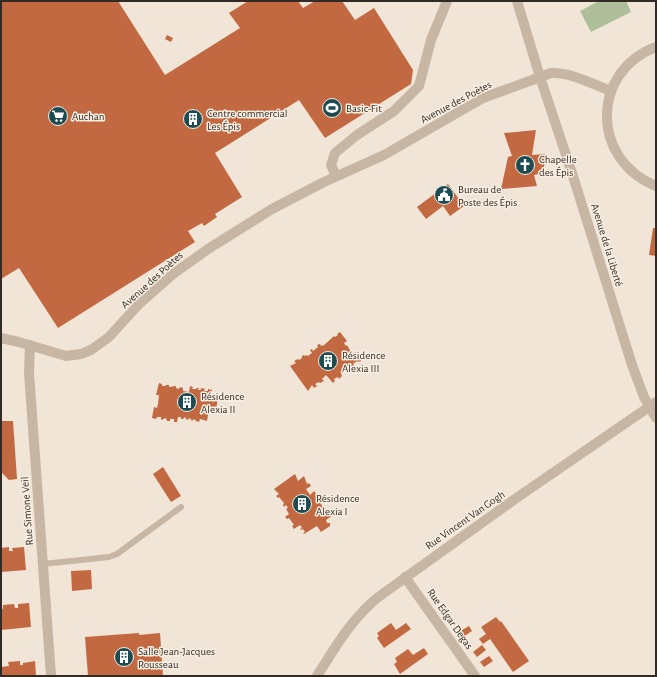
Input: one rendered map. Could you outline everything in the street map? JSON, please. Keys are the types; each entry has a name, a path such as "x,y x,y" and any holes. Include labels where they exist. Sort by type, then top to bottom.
{"street":[{"path":"336,176 331,165 335,153 357,135 394,111 419,86 431,40 447,1"},
{"path":"517,1 540,77"},
{"path":"656,47 640,54 628,64 618,77 611,91 607,107 606,120 613,148 622,162 634,174 656,186"},
{"name":"Avenue des Poètes","path":"1,338 66,356 82,354 92,350 109,338 139,304 185,265 283,203 336,176 384,155 483,98 551,73 563,74 611,91"},
{"name":"Avenue de la Liberté","path":"540,77 572,173 632,365 652,404 656,418"},
{"name":"Rue Simone Veil","path":"30,345 28,373 51,676"},
{"name":"Rue Vincent Van Gogh","path":"317,676 356,617 377,598 652,404"},
{"name":"Rue Edgar Degas","path":"405,577 475,676"}],"lane":[{"path":"43,564 109,557 117,554 181,507"}],"green space":[{"path":"599,1 626,1 631,12 591,32 580,11"}],"building":[{"path":"1,1 118,1 165,75 240,28 229,13 248,1 298,1 303,8 315,1 342,1 355,20 374,8 413,70 411,84 325,138 299,100 215,153 242,197 215,214 217,217 204,226 202,223 188,231 195,242 58,328 19,268 1,279"},
{"path":"167,35 173,38 171,42 165,39"},
{"name":"Chapelle des Épis","path":"536,130 532,155 546,154 543,173 534,175 537,186 501,189 508,157 512,156 504,133"},
{"name":"Bureau de Poste des Épis","path":"448,184 464,206 450,216 443,206 426,219 417,207"},
{"path":"653,228 656,228 656,256 649,255"},
{"name":"Résidence Alexia III","path":"340,332 347,341 344,343 346,346 347,345 352,354 355,352 361,361 357,361 347,371 346,369 342,372 342,376 339,379 338,377 334,379 335,381 333,383 326,375 322,379 324,381 315,384 317,386 314,388 312,385 308,391 290,366 296,363 294,361 302,358 302,356 308,356 312,353 310,350 312,349 313,351 318,347 317,345 320,344 323,346"},
{"name":"Résidence Alexia II","path":"159,383 162,384 162,386 176,386 176,388 179,389 180,387 183,388 183,391 189,392 190,386 193,387 192,389 199,388 198,390 201,390 201,388 205,389 204,391 208,391 208,389 212,390 210,398 218,398 216,410 209,409 207,421 200,419 199,422 194,419 192,421 190,418 187,420 185,417 181,419 181,417 178,417 177,422 174,422 174,419 167,421 166,418 161,420 161,417 157,417 156,419 152,418 154,407 157,408 158,404 159,395 156,395"},
{"path":"1,421 13,421 17,479 9,480 1,472"},
{"path":"163,467 181,496 171,502 153,474"},
{"name":"Résidence Alexia I","path":"295,474 298,481 304,476 307,484 309,483 311,486 306,489 310,495 314,491 316,494 315,495 321,501 323,508 325,507 332,516 326,520 327,523 330,523 330,526 321,532 317,526 304,534 303,533 305,532 303,529 300,529 302,528 300,525 294,529 292,526 294,525 289,518 287,519 285,517 289,514 286,509 288,508 286,505 284,507 284,503 279,497 278,498 276,496 279,494 274,489"},
{"path":"9,547 9,551 13,551 12,548 24,547 26,570 1,572 1,548"},
{"path":"91,570 92,589 72,591 71,571"},
{"path":"29,603 31,627 1,630 1,609 3,609 3,605 14,604 15,608 18,608 18,604"},
{"path":"496,617 500,622 501,621 529,661 513,672 490,639 483,644 479,639 486,634 481,627"},
{"path":"391,623 396,630 406,623 411,629 384,648 377,638 379,636 377,633"},
{"path":"469,626 472,631 463,637 459,632"},
{"name":"Salle Jean-Jacques Rousseau","path":"139,633 139,635 160,633 163,676 88,676 85,637"},
{"path":"482,645 486,650 477,657 473,652"},
{"path":"424,648 428,654 400,674 394,664 397,662 395,658 408,649 413,655"},
{"path":"489,656 493,661 484,667 480,662"},
{"path":"20,661 20,665 23,665 23,663 35,661 36,676 1,676 1,667 9,666 8,662"}],"place":[{"name":"Basic-Fit","path":"332,108"},
{"name":"Auchan","path":"58,116"},
{"name":"Centre commercial Les Épis","path":"193,119"},
{"name":"Chapelle des Épis","path":"525,165"},
{"name":"Bureau de Poste des Épis","path":"444,195"},
{"name":"Résidence Alexia III","path":"328,361"},
{"name":"Résidence Alexia II","path":"187,402"},
{"name":"Résidence Alexia I","path":"302,504"},
{"name":"Salle Jean-Jacques Rousseau","path":"124,657"}]}
